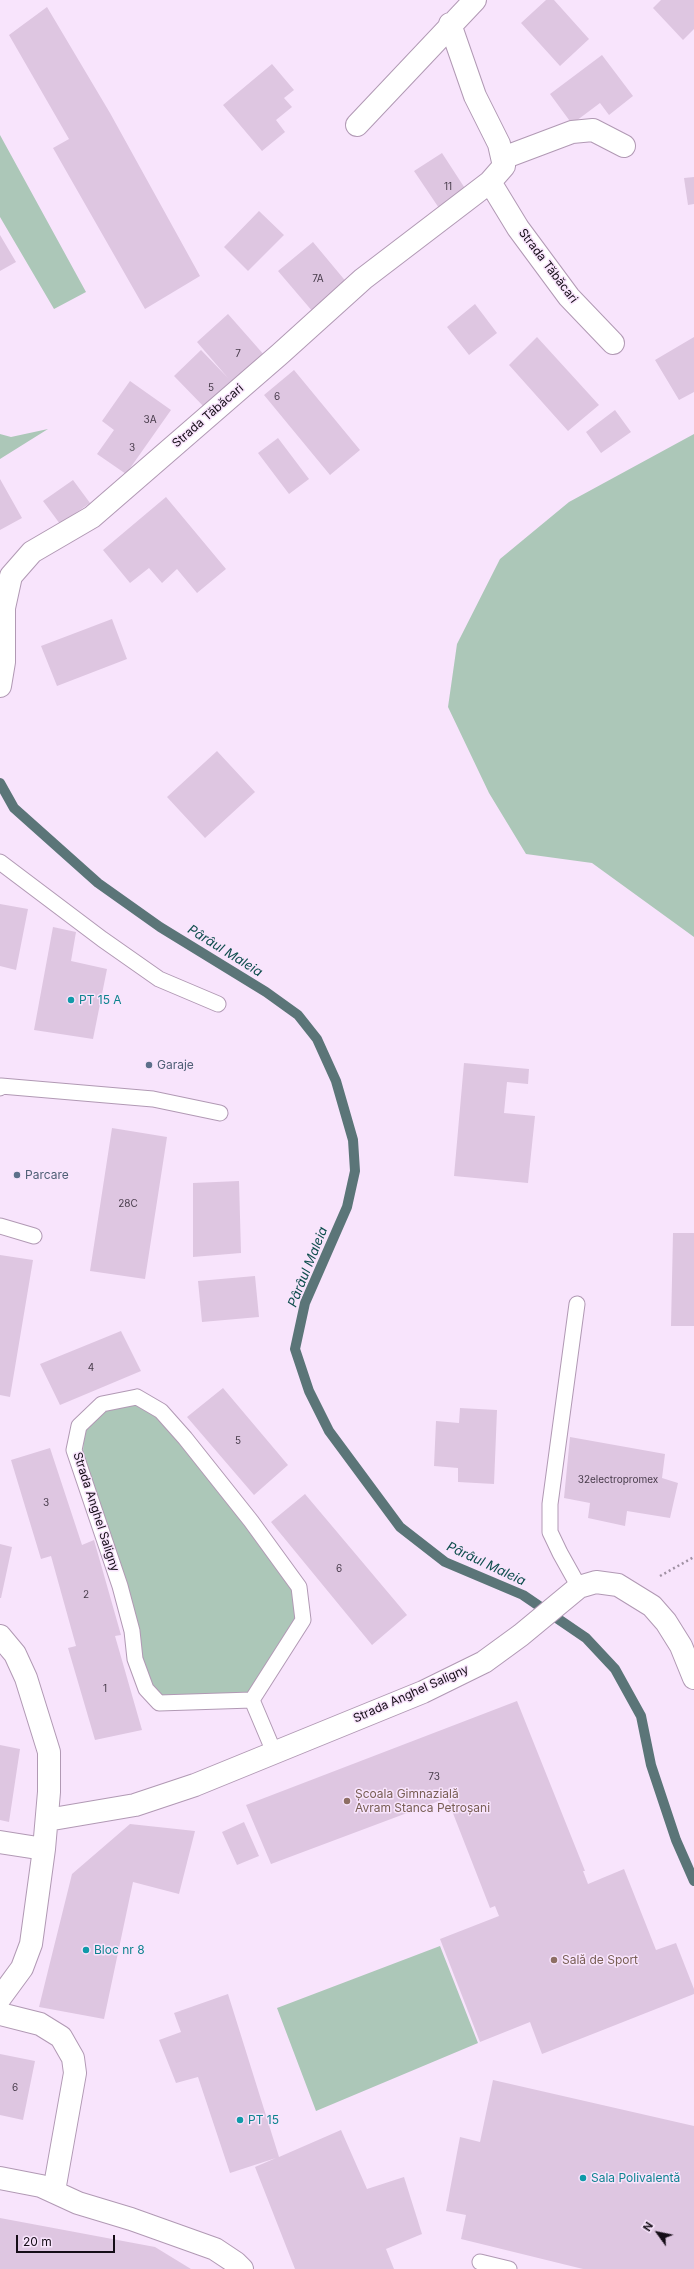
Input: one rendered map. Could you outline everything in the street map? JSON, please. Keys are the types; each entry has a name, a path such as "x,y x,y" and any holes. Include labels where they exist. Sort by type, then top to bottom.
{"street":[{"path":"357,125 474,0"},
{"path":"450,24 475,96 500,144 503,158 572,132 593,130 624,146"},
{"name":"Strada Tăbăcari","path":"0,686 4,662 4,608 11,576 32,552 92,517 280,354 363,279 490,182 504,166 503,158"},
{"name":"Strada Tăbăcari","path":"490,182 518,228 569,297 613,343"},
{"name":"Strada Anghel Saligny","path":"47,1820 135,1805 195,1785 422,1692 484,1662 521,1635 574,1591 596,1582 618,1585 634,1593 652,1606 666,1622 681,1646 694,1678"},
{"path":"0,1636 15,1654 26,1678 49,1752 47,1820 31,1944 22,1968 0,1998"},
{"path":"0,1842 44,1849"},
{"path":"0,2014 40,2024 61,2037 73,2058 75,2073 54,2191"},
{"path":"0,2178 54,2191 78,2203 131,2219 215,2249 236,2263 242,2269"}],"lane":[{"path":"0,862 102,939 159,979 218,1004"},
{"path":"0,1088 0,1086 8,1086 153,1099 220,1113"},
{"path":"0,1226 34,1236"},
{"path":"574,1591 560,1553 550,1532 550,1504 577,1304"},
{"name":"Strada Anghel Saligny","path":"137,1397 160,1411 185,1438 251,1522 299,1587 303,1620 252,1700 159,1703 146,1690 135,1659 132,1631 120,1586 74,1450 79,1426 102,1404 137,1397"},
{"path":"252,1700 274,1752"},
{"path":"480,2262 509,2269"}],"path":[{"path":"634,1593 694,1557"}],"green space":[{"path":"0,135 86,292 54,309 0,217"},
{"path":"48,429 0,459 0,434 11,437"},
{"path":"694,434 694,937 592,863 526,854 489,793 448,707 457,644 500,559 569,502"},
{"path":"139,1403 163,1420 226,1498 294,1589 298,1622 252,1691 242,1695 163,1698 150,1686 140,1658 129,1597 83,1452 84,1429 107,1408"},
{"path":"440,1946 478,2043 316,2111 277,2008"}],"building":[{"path":"546,0 554,0 589,39 560,66 521,23"},
{"path":"661,0 694,0 694,29 683,40 653,8"},
{"path":"47,7 110,113 200,276 145,309 53,148 69,139 9,35"},
{"path":"602,55 633,96 609,115 600,103 572,124 550,94"},
{"path":"272,64 294,90 284,98 292,107 276,120 285,132 262,151 223,105"},
{"path":"442,153 468,193 441,211 414,171"},
{"path":"694,177 694,204 688,205 684,178"},
{"path":"259,211 284,235 248,271 224,247"},
{"path":"0,235 16,262 0,271"},
{"path":"313,242 348,284 313,312 278,271"},
{"path":"475,304 497,333 469,355 447,327"},
{"path":"228,314 265,356 207,410 174,376 201,350 228,378 197,342"},
{"path":"537,337 599,405 568,431 509,365"},
{"path":"694,337 694,392 679,400 655,360"},
{"path":"294,370 360,450 330,475 264,395"},
{"path":"130,381 171,410 126,474 97,454 114,430 102,421"},
{"path":"615,410 631,432 601,453 586,432"},
{"path":"278,438 309,479 289,494 258,453"},
{"path":"0,479 22,518 0,530"},
{"path":"73,480 90,503 60,524 43,501"},
{"path":"166,497 226,569 197,593 177,569 162,583 149,568 130,583 103,550"},
{"path":"112,619 127,659 57,686 41,646"},
{"path":"217,751 255,792 205,838 167,797"},
{"path":"0,904 28,909 16,970 0,966"},
{"name":"PT 15 A","path":"53,927 76,932 71,961 107,969 93,1039 34,1030"},
{"path":"464,1063 529,1069 528,1084 507,1082 504,1113 535,1116 528,1183 454,1176"},
{"path":"112,1128 167,1137 145,1279 90,1271"},
{"path":"239,1181 241,1253 193,1257 193,1183"},
{"path":"673,1233 694,1233 694,1326 671,1326"},
{"path":"0,1255 33,1260 10,1397 0,1395"},
{"path":"255,1276 259,1317 202,1322 198,1281"},
{"path":"121,1331 141,1371 60,1405 40,1364"},
{"path":"223,1388 288,1465 254,1495 187,1417"},
{"path":"460,1408 497,1410 494,1484 458,1482 458,1468 434,1466 436,1421 459,1423"},
{"path":"570,1437 665,1454 662,1478 678,1483 670,1518 627,1511 625,1526 588,1518 590,1503 564,1498"},
{"path":"50,1448 82,1545 94,1540 121,1635 115,1636 142,1730 95,1740 68,1648 76,1646 51,1556 41,1559 11,1460"},
{"path":"305,1494 407,1615 372,1645 271,1522"},
{"path":"0,1544 12,1547 1,1598 0,1598"},
{"path":"517,1701 585,1871 583,1871 588,1884 624,1869 656,1950 676,1943 694,1989 694,1994 542,2054 530,2022 480,2042 440,1939 499,1916 495,1906 490,1908 447,1798 271,1864 246,1805"},
{"path":"0,1745 20,1749 9,1822 0,1820"},
{"path":"244,1822 259,1856 237,1865 222,1832"},
{"name":"Bloc nr 8","path":"130,1824 195,1831 179,1894 133,1882 104,2019 39,2007 72,1874"},
{"path":"228,1994 279,2157 341,2130 367,2189 404,2177 422,2234 386,2249 394,2269 295,2269 255,2167 276,2158 230,2173 198,2077 176,2083 159,2040 181,2032 174,2013"},
{"path":"0,2054 35,2061 23,2120 0,2115"},
{"name":"Sala Polivalentă","path":"493,2080 694,2126 694,2269 583,2269 461,2239 466,2215 446,2211 460,2137 480,2142"},
{"path":"0,2218 155,2247 191,2269 0,2269"}],"waterway":[{"name":"Pârâul Maleia","path":"0,783 14,808 98,883 160,927 266,992 298,1015 317,1039 336,1081 353,1140 355,1171 347,1207 305,1303 295,1349 309,1391 329,1431 400,1527 445,1562 523,1595 586,1638 615,1669 641,1716 651,1765 676,1840 694,1881"}],"place":[{"name":"PT 15 A","path":"71,1000"},
{"name":"Garaje","path":"149,1065"},
{"name":"Parcare","path":"17,1175"},
{"name":"Școala Gimnazială Avram Stanca Petroșani","path":"347,1801"},
{"name":"Bloc nr 8","path":"86,1950"},
{"name":"Sală de Sport","path":"554,1960"},
{"name":"PT 15","path":"240,2120"},
{"name":"Sala Polivalentă","path":"583,2178"}]}
